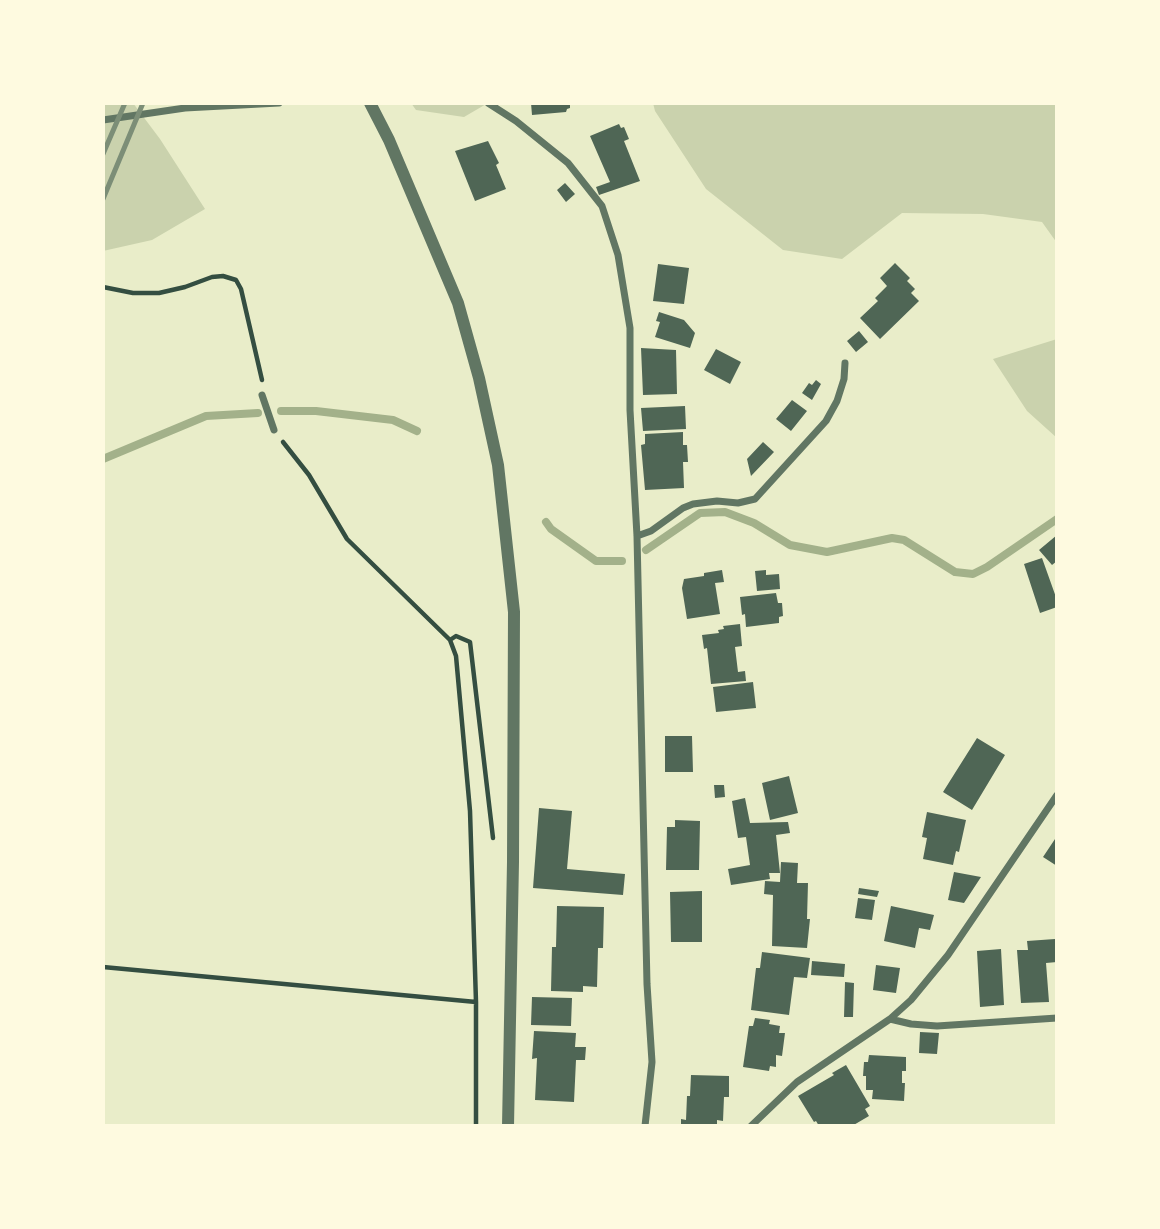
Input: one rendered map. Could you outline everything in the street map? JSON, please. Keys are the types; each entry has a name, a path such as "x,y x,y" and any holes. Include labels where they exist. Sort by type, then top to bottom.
{"street":[{"path":"103,120 185,108 279,103"},
{"path":"370,103 389,140 458,303 479,378 498,466 514,612 508,1126"},
{"path":"488,103 516,121 568,163 602,206 618,255 630,328 630,410 637,536 647,984 652,1062 645,1126"},
{"path":"637,536 651,531 693,504 717,501 738,503 755,499 826,421 837,401 844,379 845,363"},
{"path":"262,395 274,430"},
{"path":"751,1126 797,1082 890,1019 911,1000 935,973 1057,795"},
{"path":"890,1019 937,1026 1057,1018"}],"path":[{"path":"103,286 133,293 159,293 185,287 212,276 236,280 242,289 262,374 262,395"},
{"path":"274,430 309,475 347,538 450,640 456,656 470,811 476,1002 476,1126"},
{"path":"450,640 456,635 470,642 493,838 497,856 513,862"},
{"path":"103,967 476,1002"}],"green space":[{"path":"103,103 133,103 160,139 205,209 152,240 103,251"},
{"path":"411,103 488,103 464,117 416,110"},
{"path":"653,103 1057,103 1057,243 1042,222 983,214 902,213 842,259 783,250 706,189 655,111"},
{"path":"1057,339 1057,438 1027,411 993,359"}],"building":[{"path":"531,103 570,103 570,108 566,112 532,115"},
{"path":"619,124 621,128 624,127 629,139 624,141 640,181 599,195 596,187 610,182 590,136"},
{"path":"488,141 499,163 496,165 506,189 475,201 455,151"},
{"path":"565,183 575,194 566,202 557,190"},
{"path":"895,263 910,278 907,281 915,289 911,293 919,301 880,339 860,318 878,301 875,298 887,286 880,278"},
{"path":"658,264 689,268 684,304 653,301"},
{"path":"659,312 684,320 695,333 690,348 655,337 660,322 656,321"},
{"path":"859,331 868,342 856,352 847,341"},
{"path":"641,348 676,350 677,394 643,395"},
{"path":"716,349 741,362 730,384 704,370"},
{"path":"816,380 821,384 812,400 802,393 809,383 812,385"},
{"path":"792,400 807,411 791,431 776,419"},
{"path":"685,406 686,429 643,431 641,408"},
{"path":"683,432 683,445 687,445 688,462 683,462 684,488 645,490 641,445 645,444 645,434"},
{"path":"763,442 774,452 751,476 747,459"},
{"path":"1057,535 1057,561 1052,565 1039,550"},
{"path":"1042,558 1057,607 1040,613 1024,564"},
{"path":"722,570 724,582 715,583 720,614 687,619 682,588 684,579"},
{"path":"766,570 766,575 779,574 780,589 757,591 755,571"},
{"path":"776,593 778,603 782,603 783,616 779,617 779,623 746,627 740,597"},
{"path":"740,624 742,646 735,647 738,672 745,671 746,681 711,684 707,648 704,649 702,635 719,633 718,630 724,629 723,626"},
{"path":"753,682 756,708 716,712 713,687"},
{"path":"665,736 692,736 693,772 665,772"},
{"path":"977,738 1005,755 972,810 943,792"},
{"path":"789,776 798,813 770,820 762,783"},
{"path":"714,785 724,785 725,797 715,798"},
{"path":"745,798 750,823 788,822 790,833 776,835 780,873 769,873 770,879 731,885 728,869 750,865 746,837 738,838 732,801"},
{"path":"539,808 572,811 567,869 625,874 623,895 533,888"},
{"path":"927,812 966,820 959,852 956,851 953,865 923,859 927,838 922,837"},
{"path":"675,820 700,821 699,870 666,870 667,827 675,827"},
{"path":"1057,836 1057,866 1043,857"},
{"path":"781,862 798,863 797,883 808,883 807,919 810,919 807,948 772,946 773,895 764,894 765,881 780,882"},
{"path":"954,872 981,877 964,903 948,900"},
{"path":"859,888 879,891 877,897 858,894"},
{"path":"702,891 702,942 671,942 670,892"},
{"path":"858,898 875,900 872,920 855,918"},
{"path":"557,906 604,907 603,948 598,948 597,987 583,986 583,992 551,991 552,947 556,947"},
{"path":"891,906 934,915 930,930 919,928 915,948 884,941"},
{"path":"1055,939 1057,962 1046,963 1049,1002 1021,1003 1017,950 1028,950 1027,941"},
{"path":"1001,949 1004,1005 980,1007 977,951"},
{"path":"762,952 810,958 807,978 794,977 789,1015 751,1010 756,968 760,968"},
{"path":"812,961 845,964 844,977 811,975"},
{"path":"876,965 900,968 896,993 873,990"},
{"path":"845,982 854,983 853,1017 844,1017"},
{"path":"532,997 572,998 571,1026 531,1025"},
{"path":"755,1018 770,1020 769,1024 780,1026 779,1033 785,1033 782,1056 776,1055 776,1067 770,1066 769,1071 743,1067 749,1026 753,1026"},
{"path":"534,1031 576,1033 575,1047 586,1047 585,1060 576,1060 574,1102 535,1100 537,1058 532,1059"},
{"path":"920,1032 939,1033 937,1054 919,1053"},
{"path":"869,1055 906,1057 906,1071 902,1071 902,1083 905,1083 904,1101 872,1099 873,1090 866,1090 866,1076 863,1076 864,1062 868,1062"},
{"path":"846,1065 870,1106 865,1109 869,1116 852,1126 819,1126 798,1096"},
{"path":"691,1075 729,1076 729,1097 724,1097 723,1121 717,1120 717,1126 681,1126 681,1119 686,1120"}],"waterway":[{"path":"281,411 316,411 393,420 417,431"},
{"path":"103,459 206,416 258,413"},
{"path":"646,550 700,513 725,512 754,523 790,545 827,552 892,538 904,540 955,572 973,574 1057,519"},
{"path":"546,522 551,529 596,561 622,561"}],"railway":[{"path":"103,154 125,103"},
{"path":"103,199 143,103"}]}
